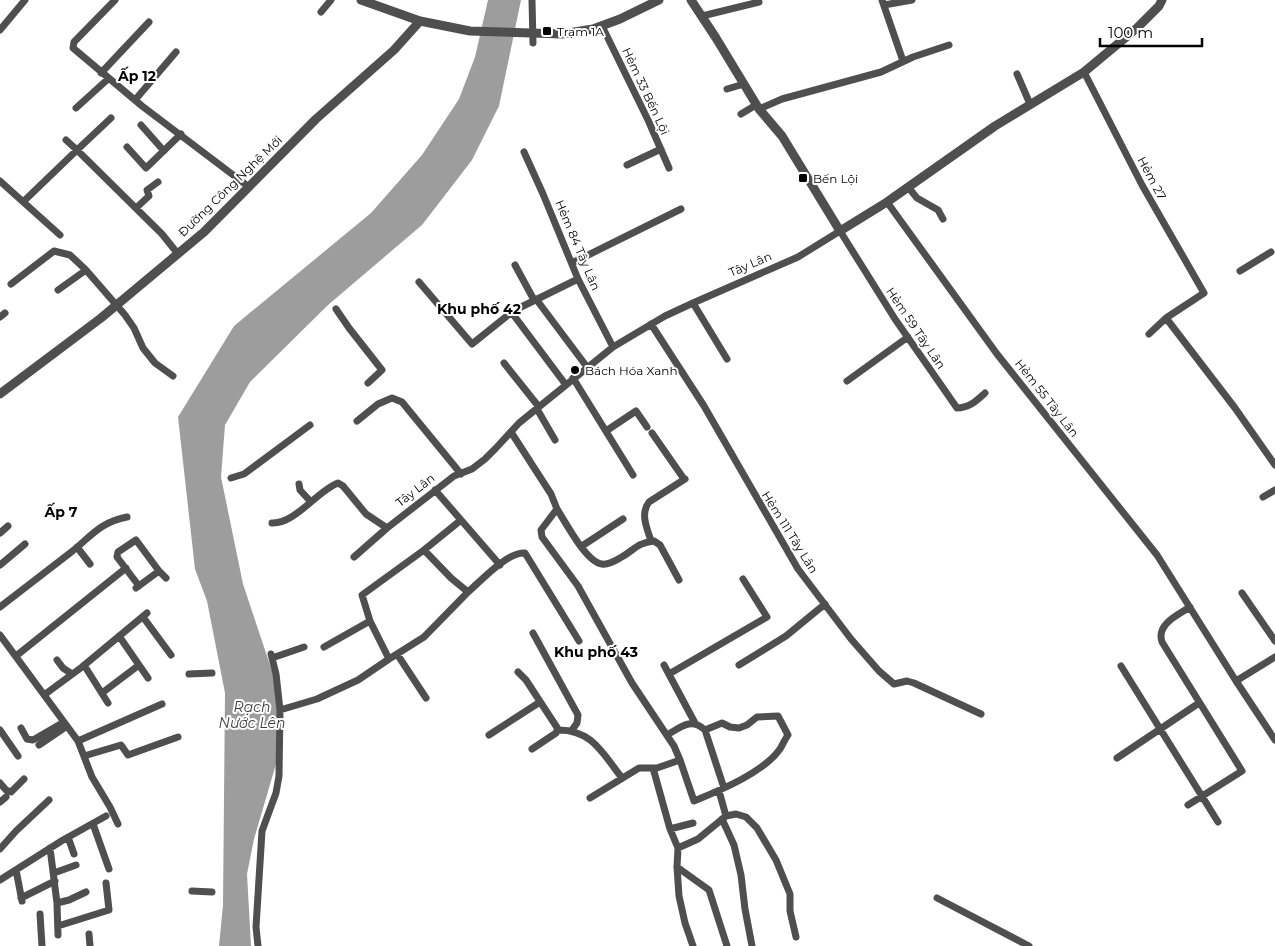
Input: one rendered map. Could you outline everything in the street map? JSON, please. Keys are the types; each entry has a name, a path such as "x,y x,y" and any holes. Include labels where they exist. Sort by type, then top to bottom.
{"street":[{"path":"115,0 74,42 73,48 108,79 250,187"},
{"path":"321,12 331,0"},
{"path":"361,0 420,21 477,32 562,34 602,26 660,0"},
{"path":"532,0 533,43"},
{"path":"691,0 758,107 782,136 840,232"},
{"path":"902,61 883,3 912,0"},
{"name":"Tây Lân","path":"354,556 435,490 454,476 472,469 485,459 538,408 613,347 693,302 798,257 840,232 887,202 995,126 1084,72 1137,28 1162,0"},
{"path":"0,30 20,2"},
{"path":"702,16 759,2"},
{"name":"Đường Công Nghệ Mới","path":"0,394 116,305 204,232 316,119 394,50 420,21"},
{"path":"101,73 149,22"},
{"name":"Hẻm 33 Bến Lội","path":"602,26 669,168"},
{"path":"741,114 782,99 881,72 902,61 949,45"},
{"path":"135,100 176,52"},
{"name":"Hẻm 27","path":"1084,72 1142,184 1204,293 1166,318"},
{"path":"1017,74 1030,104"},
{"path":"76,108 108,79"},
{"path":"728,90 744,84"},
{"path":"24,201 111,118"},
{"path":"141,125 164,152"},
{"path":"127,147 146,168 181,134"},
{"path":"66,140 162,234 178,254"},
{"path":"627,165 661,149"},
{"name":"Hẻm 84 Tây Lân","path":"524,152 578,279 613,347"},
{"path":"0,181 60,234"},
{"path":"136,208 149,196 147,190 158,182"},
{"path":"908,187 917,198 938,210 943,219"},
{"name":"Hẻm 55 Tây Lân","path":"887,202 997,354 1158,555 1275,740"},
{"path":"572,263 681,208"},
{"name":"Hẻm 59 Tây Lân","path":"840,232 957,408 964,408 985,393"},
{"path":"11,284 54,251 70,255 125,314 143,348 155,363 173,376"},
{"path":"1240,271 1272,252"},
{"path":"515,265 535,299 587,368"},
{"path":"58,290 86,270"},
{"path":"419,282 472,344 512,313 535,299 578,279"},
{"path":"693,302 727,358"},
{"path":"336,309 382,370 368,383"},
{"path":"512,313 566,385"},
{"path":"1149,334 1166,318 1235,408 1275,465"},
{"name":"Hẻm 111 Tây Lân","path":"652,324 704,406 798,569 868,658 894,684 907,681 914,683 981,714"},
{"path":"847,380 908,337"},
{"path":"504,363 538,408 555,440"},
{"path":"573,378 633,475"},
{"path":"357,421 378,404 392,398 402,402 461,474"},
{"path":"606,431 636,411 684,479 649,502 645,508 644,516 651,541"},
{"path":"231,478 244,474 310,426"},
{"path":"511,432 551,494 557,509 590,559 600,564 607,564 622,557 642,542 654,541 660,545 679,580"},
{"path":"272,523 278,523 338,483 343,486 366,514 387,528"},
{"path":"300,484 300,490 311,502"},
{"path":"435,490 500,565"},
{"path":"1263,497 1275,490"},
{"path":"557,509 541,530 542,537 578,586 632,682 667,735 680,760 694,801 742,779 770,760 780,749 788,735 778,716 757,717 747,725 739,728 730,727 722,723 705,730"},
{"path":"0,607 77,547 94,531 111,520 127,517"},
{"path":"582,546 623,519"},
{"path":"389,659 370,621 362,595 424,550 461,520"},
{"path":"0,533 8,526"},
{"path":"159,571 137,588 126,568 117,557 118,552 136,540 166,578"},
{"path":"0,565 25,544"},
{"path":"77,547 90,564"},
{"path":"424,550 451,578 468,592"},
{"path":"280,710 316,699 358,680 424,638 468,592 500,565 519,553 525,553 579,641"},
{"path":"16,656 126,568"},
{"path":"669,674 767,617 743,579"},
{"path":"1242,593 1275,641"},
{"path":"739,665 786,636 825,604"},
{"path":"1188,805 1242,771 1160,636 1165,624 1190,607"},
{"path":"44,695 145,615 171,655"},
{"path":"324,647 370,621"},
{"path":"532,633 578,715 577,723 572,730"},
{"path":"0,635 78,742 92,777 118,824"},
{"path":"119,636 148,678"},
{"path":"258,946 256,927 262,831 278,787 280,710 272,656 304,647"},
{"path":"397,654 426,698"},
{"path":"1236,681 1275,656"},
{"path":"57,660 72,674"},
{"path":"664,664 695,723 705,730 721,789 724,817 734,845 741,876 752,946"},
{"path":"84,665 108,703"},
{"path":"102,693 139,665"},
{"path":"1121,666 1218,822"},
{"path":"518,672 526,680 558,730"},
{"path":"189,674 212,673"},
{"path":"489,735 540,702"},
{"path":"1117,758 1200,703"},
{"path":"78,742 162,704"},
{"path":"667,735 686,724 695,723"},
{"path":"20,728 27,739 33,740 66,724"},
{"path":"39,745 66,724"},
{"path":"0,730 18,756"},
{"path":"532,749 558,730 572,730 591,739 622,778"},
{"path":"84,756 121,744 128,755 178,737"},
{"path":"590,798 639,768 653,768 680,760"},
{"path":"653,768 670,829 678,848 676,867 679,896 685,923 693,946"},
{"path":"0,783 6,790 11,792 24,779"},
{"path":"0,802 6,797"},
{"path":"0,849 49,800"},
{"path":"678,848 698,839 724,817 736,814 746,817 757,828 785,878 790,894 790,911 796,937"},
{"path":"0,880 68,837 106,816"},
{"path":"670,829 693,823"},
{"path":"93,824 109,869"},
{"path":"68,837 74,854"},
{"path":"50,848 55,877 58,935"},
{"path":"16,870 22,900 76,865"},
{"path":"676,867 709,890 728,946"},
{"path":"58,926 109,910 106,883"},
{"path":"195,891 211,891"},
{"path":"57,903 86,892"},
{"path":"938,898 1029,946"},
{"path":"40,914 42,946"},
{"path":"90,934 90,946"}],"water":[{"name":"Rạch Nước Lên","path":"488,0 521,0 499,106 472,160 422,225 328,305 250,382 225,425 221,477 243,584 274,677 278,713 276,764 254,839 247,874 251,946 219,946 223,905 225,693 207,601 195,569 178,417 234,326 371,213 422,155 459,99 475,57"}],"place":[{"name":"Trạm 1A","path":"547,31"},
{"name":"Bến Lội","path":"803,178"},
{"name":"Bách Hóa Xanh","path":"575,370"}],"district":[{"name":"Ấp 12","path":"137,76"},
{"name":"Khu phố 42","path":"479,309"},
{"name":"Ấp 7","path":"61,512"},
{"name":"Khu phố 43","path":"596,652"}]}
